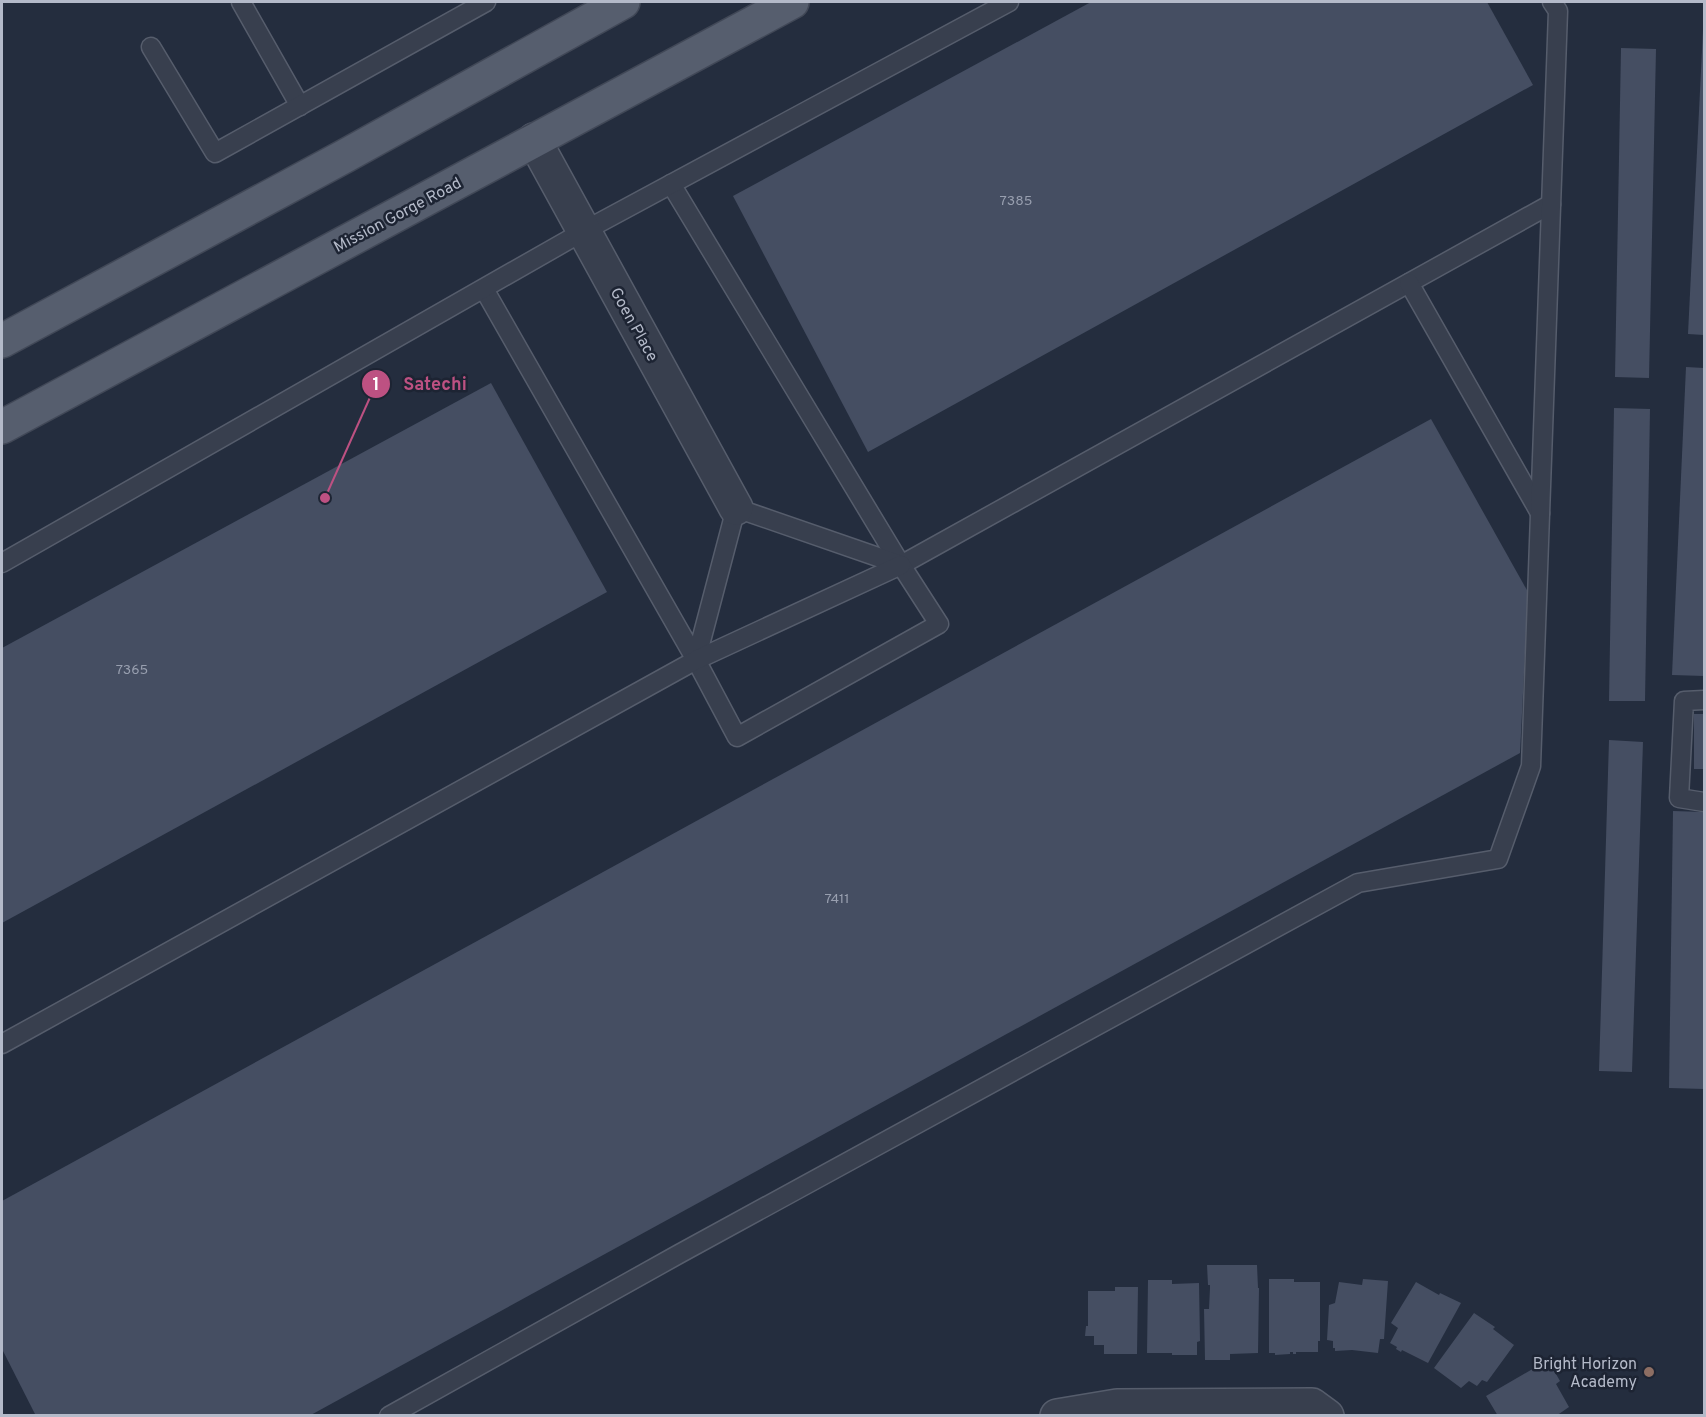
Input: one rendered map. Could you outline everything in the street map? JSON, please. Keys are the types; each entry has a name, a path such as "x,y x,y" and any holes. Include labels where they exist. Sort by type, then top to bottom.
{"main road":[{"path":"2,341 345,156 623,2"},
{"name":"Mission Gorge Road","path":"2,427 792,2"}],"street":[{"name":"Goen Place","path":"534,140 736,508"},
{"path":"1057,1416 1117,1406 1289,1405 1312,1405 1327,1416"}],"lane":[{"path":"242,2 300,106"},
{"path":"151,47 215,153 486,2"},
{"path":"2,563 584,231 1009,2"},
{"path":"390,1416 679,1254 1359,883 1498,859 1531,766 1558,12 1552,2"},
{"path":"484,289 696,660 737,737 939,624 670,184"},
{"path":"2,1044 696,660 901,565 1551,204"},
{"path":"1409,282 1540,514"},
{"path":"696,660 736,508 901,565"},
{"path":"1704,700 1684,701 1679,798 1704,802"}],"building":[{"path":"1091,2 1487,2 1533,85 868,452 733,196"},
{"path":"1704,30 1704,335 1688,334"},
{"path":"1621,48 1656,49 1649,378 1615,377"},
{"path":"1686,367 1704,368 1704,676 1672,675"},
{"path":"491,383 607,592 2,923 2,648"},
{"path":"1614,408 1650,409 1645,701 1609,701"},
{"path":"1431,419 1528,592 1520,753 309,1416 36,1416 2,1349 2,1201"},
{"path":"1694,714 1704,714 1704,769 1694,769"},
{"path":"1609,740 1643,742 1632,1072 1599,1071"},
{"path":"1673,811 1704,812 1704,1089 1669,1088"},
{"path":"1207,1265 1257,1265 1258,1353 1230,1354 1230,1360 1205,1360 1204,1309 1209,1309 1210,1288"},
{"path":"1269,1279 1320,1282 1318,1352 1293,1354 1290,1352 1290,1354 1275,1355 1275,1353 1269,1353"},
{"path":"1363,1279 1388,1281 1384,1339 1380,1339 1378,1353 1335,1351 1333,1341 1327,1340 1329,1305 1335,1303 1339,1282 1362,1285"},
{"path":"1148,1280 1172,1280 1172,1284 1199,1283 1200,1341 1197,1342 1197,1355 1147,1353"},
{"path":"1416,1282 1439,1295 1440,1293 1461,1303 1428,1363 1402,1350 1401,1352 1390,1343 1398,1328 1391,1323"},
{"path":"1115,1287 1138,1287 1137,1354 1104,1354 1104,1345 1094,1345 1094,1336 1085,1336 1086,1326 1088,1326 1088,1291 1115,1291"},
{"path":"1474,1313 1495,1327 1493,1329 1514,1345 1487,1382 1482,1380 1477,1386 1469,1381 1461,1388 1434,1368"},
{"path":"1548,1360 1560,1381 1556,1384 1569,1407 1556,1416 1498,1416 1486,1396"}],"place":[{"name":"Satechi","path":"325,498"},
{"name":"Bright Horizon Academy","path":"1649,1372"}]}
